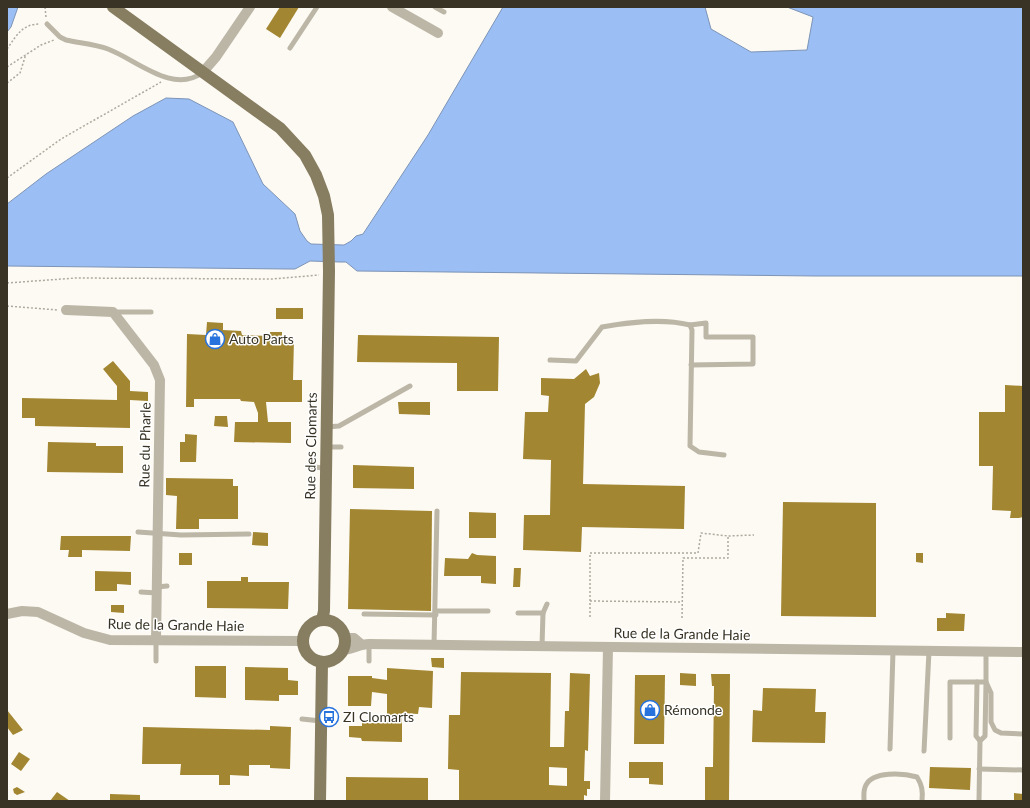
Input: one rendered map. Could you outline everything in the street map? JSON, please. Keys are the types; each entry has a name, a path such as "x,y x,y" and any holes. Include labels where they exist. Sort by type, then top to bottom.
{"main road":[{"name":"Rue des Clomarts","path":"113,7 280,128 305,155 316,175 324,196 328,215 328,237 324,273 326,447 324,611 322,620"},
{"path":"322,620 329,620 339,627 345,638 343,650 334,659 322,662 306,653 303,641 306,629 316,621 322,620"},
{"path":"320,801 322,662"}],"street":[{"path":"203,72 216,57 250,7"},
{"path":"392,7 438,33"},
{"path":"66,310 113,312"},
{"name":"Rue du Pharle","path":"113,312 154,365 160,380 158,533 160,589 156,640"},
{"name":"Rue de la Grande Haie","path":"7,614 22,611 38,612 84,632 110,640 303,641"},
{"path":"345,638 354,638 365,644"},
{"name":"Rue de la Grande Haie","path":"343,650 365,644 1023,652"},
{"path":"605,801 608,647"}],"lane":[{"path":"290,48 318,7"},
{"path":"435,7 444,12"},
{"path":"47,24 60,37 66,40 107,48 168,79 188,80 203,72"},
{"path":"113,312 150,312"},
{"path":"550,360 576,360 602,327 628,322 680,322 690,325 706,323 706,337 753,337 753,364 691,365"},
{"path":"690,325 692,330 690,446 699,452 724,454"},
{"path":"326,427 339,426 410,386"},
{"path":"326,447 341,447"},
{"path":"312,467 325,468"},
{"path":"434,645 436,613 437,511"},
{"path":"138,532 181,535 249,534"},
{"path":"141,592 160,589"},
{"path":"542,646 543,613 547,604"},
{"path":"364,614 488,611"},
{"path":"518,613 543,613"},
{"path":"156,640 156,661"},
{"path":"365,644 369,661"},
{"path":"890,749 893,651"},
{"path":"924,750 929,651"},
{"path":"980,742 985,736 986,652"},
{"path":"950,738 950,682 986,682"},
{"path":"977,682 976,736 980,742 979,801"},
{"path":"986,682 991,693 991,722 995,730 1001,733 1023,734"},
{"path":"302,719 321,720"},
{"path":"979,769 1023,770"},
{"path":"864,801 865,788 872,779 880,776 911,775 917,777 923,790 922,801"}],"path":[{"path":"7,49 19,32 30,24 47,24 45,7"},
{"path":"7,67 41,45 60,37"},
{"path":"7,83 20,73 26,54"},
{"path":"7,178 62,139 116,109 142,92 168,79"},
{"path":"7,283 76,278 272,279 324,273"},
{"path":"7,306 66,310"},
{"path":"590,618 590,553 698,553 701,533 728,536 754,535"},
{"path":"683,558 728,558 728,536"},
{"path":"682,618 683,553"},
{"path":"590,601 682,602"}],"water":[{"path":"7,7 18,7 11,27 7,32"},
{"path":"503,7 705,7 711,29 751,52 807,50 813,17 787,7 1023,7 1023,276 815,276 357,271 346,262 310,261 295,269 7,266 7,204 46,174 133,116 166,98 189,99 233,122 263,184 295,214 300,231 307,241 311,244 344,245 356,236 363,234 428,135"}],"building":[{"path":"280,7 299,7 280,38 266,29"},
{"path":"276,308 303,308 303,319 276,319"},
{"path":"207,322 223,323 223,330 241,331 242,335 270,336 270,332 282,332 282,338 294,339 293,380 302,380 302,402 266,402 268,422 291,422 291,443 234,442 235,422 258,422 258,413 254,402 241,401 240,399 194,399 194,407 186,407 187,334 206,335"},
{"path":"358,335 499,337 498,391 457,391 457,363 357,362"},
{"path":"113,361 130,381 130,391 148,392 148,401 130,400 130,428 35,426 35,418 22,418 22,398 117,400 117,386 103,369"},
{"path":"586,369 590,376 599,373 600,383 594,397 585,404 583,484 685,486 684,529 582,527 581,552 523,550 524,515 550,515 551,460 523,459 525,412 548,412 549,396 541,395 541,378 574,379"},
{"path":"1005,385 1023,386 1023,517 1019,518 1010,518 1011,511 992,510 993,466 979,466 979,412 1005,412"},
{"path":"398,402 430,402 430,415 399,414"},
{"path":"215,416 227,416 228,427 214,426"},
{"path":"185,434 197,435 196,462 180,462 180,442 185,442"},
{"path":"48,442 96,443 96,446 123,446 123,473 47,472"},
{"path":"353,465 414,467 414,489 353,488"},
{"path":"166,478 233,479 233,486 238,486 238,519 199,519 199,529 176,529 177,496 166,495"},
{"path":"783,502 876,503 876,617 781,616"},
{"path":"350,509 432,511 431,611 348,609"},
{"path":"469,512 496,513 496,538 469,538"},
{"path":"253,532 268,533 268,546 252,545"},
{"path":"61,536 131,536 130,551 82,550 82,557 68,557 69,550 60,550"},
{"path":"179,553 192,553 192,565 179,565"},
{"path":"472,553 477,555 496,556 496,584 481,583 481,576 444,576 445,558 468,559"},
{"path":"916,553 923,553 923,563 916,562"},
{"path":"514,568 521,568 520,587 513,587"},
{"path":"95,571 131,572 131,585 117,584 117,591 95,591"},
{"path":"241,577 248,577 248,582 289,582 288,609 207,608 207,581 241,581"},
{"path":"111,605 124,605 124,613 111,612"},
{"path":"946,613 965,614 964,631 937,631 937,618 946,618"},
{"path":"431,658 444,658 444,668 432,667"},
{"path":"195,666 226,666 226,698 195,697"},
{"path":"245,667 288,668 288,680 298,681 298,695 279,695 279,701 245,700"},
{"path":"387,668 433,671 432,708 419,707 418,714 402,713 402,742 362,741 361,738 349,737 349,726 362,726 362,723 387,723 387,694 372,692 371,706 348,706 348,676 372,676 372,678 387,680"},
{"path":"461,672 551,673 550,747 564,747 565,711 569,711 570,673 590,674 588,751 585,750 584,781 590,781 590,789 587,789 587,796 584,795 584,801 459,801 459,770 448,769 449,715 460,715","holes":["549,767 567,768 567,786 549,785"]},
{"path":"680,673 696,674 696,686 680,685"},
{"path":"711,674 730,674 729,801 705,801 705,767 713,767 714,686 712,686"},
{"name":"Rémonde","path":"635,675 665,675 664,744 634,744"},
{"path":"763,688 816,689 815,712 826,712 825,743 752,742 753,710 762,711"},
{"path":"7,710 23,730 13,735 7,727"},
{"path":"270,726 291,727 290,769 270,768 270,765 249,765 249,776 230,775 230,785 219,785 219,775 180,775 181,764 142,764 143,727 270,730"},
{"path":"19,752 30,759 21,771 11,764"},
{"path":"629,762 663,762 663,785 649,784 649,778 629,778"},
{"path":"930,767 971,768 970,790 929,788"},
{"path":"346,777 428,778 428,801 346,801"},
{"path":"17,787 25,792 17,795 14,793 13,789"},
{"path":"57,792 70,801 50,801"},
{"path":"1014,793 1023,794 1023,801 1014,801"},
{"path":"110,794 140,795 140,801 110,801"}],"place":[{"name":"Auto Parts","path":"215,339"},
{"name":"Rémonde","path":"650,710"},
{"name":"ZI Clomarts","path":"329,717"}]}
